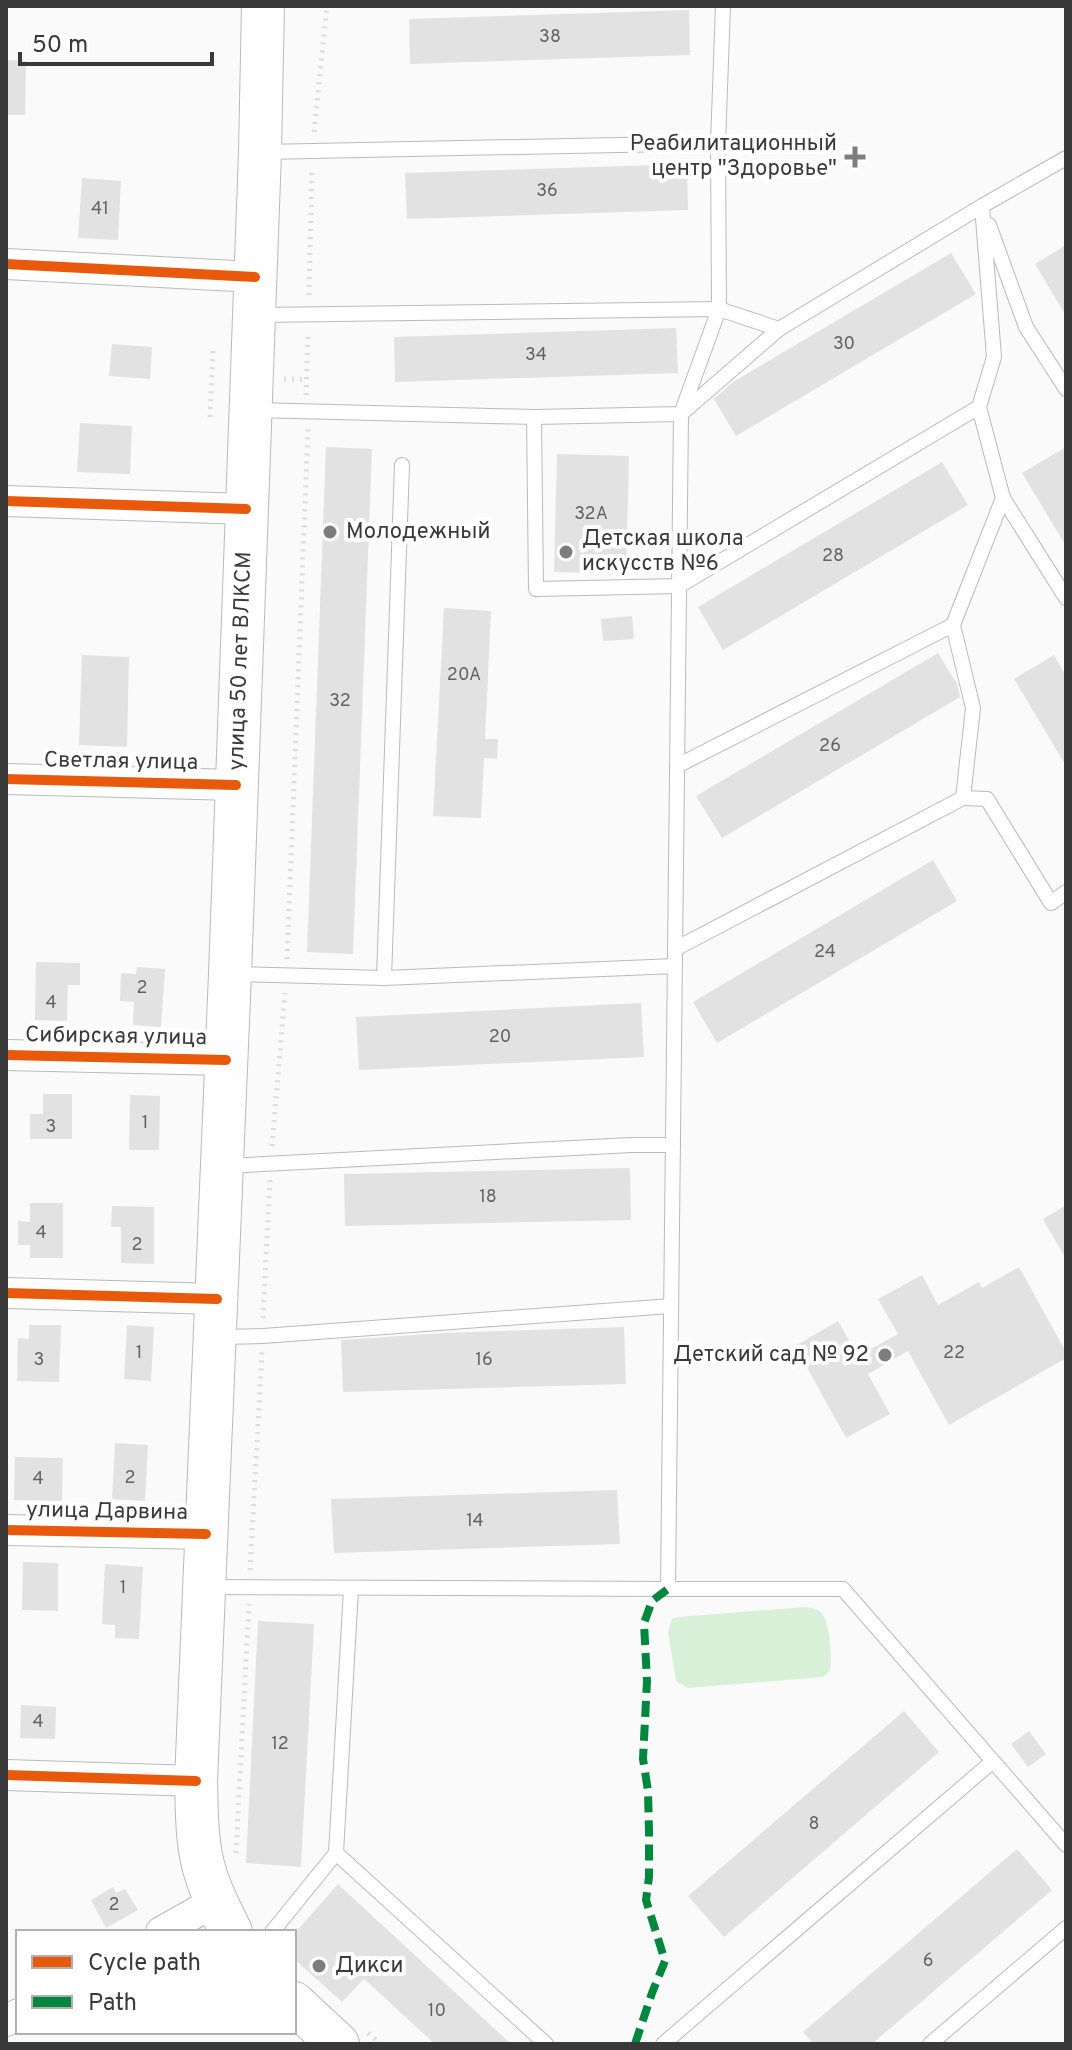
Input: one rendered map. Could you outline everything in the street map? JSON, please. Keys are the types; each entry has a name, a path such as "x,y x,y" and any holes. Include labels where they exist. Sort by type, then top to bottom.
{"main road":[{"name":"улица 50 лет ВЛКСМ","path":"228,1899 204,1872 197,1829 196,1781 246,509 230,413 254,296 263,6"},
{"path":"296,2005 338,2044"}],"street":[{"path":"6,264 254,296"},
{"path":"6,501 246,509"},
{"name":"Светлая улица","path":"6,779 236,785"},
{"name":"Сибирская улица","path":"6,1055 226,1060"},
{"path":"6,1293 216,1318"},
{"name":"улица Дарвина","path":"6,1530 206,1534"},
{"path":"6,1775 196,1781"},
{"path":"165,1930 228,1899"}],"lane":[{"path":"668,1589 681,414 719,309 718,143 723,6"},
{"path":"260,152 718,143"},
{"path":"230,413 534,417 681,414 779,329 1066,158"},
{"path":"982,206 1026,327 1066,389"},
{"path":"982,206 994,357 979,407 1003,498 1066,598"},
{"path":"254,296 309,316 719,309 779,329"},
{"path":"534,417 536,589 679,586 979,407"},
{"path":"384,978 402,465"},
{"path":"963,798 973,708 953,625 1003,498"},
{"path":"677,766 953,625"},
{"path":"675,949 963,798 987,799 1051,903 1066,892"},
{"path":"230,974 384,978 675,966"},
{"path":"221,1167 673,1145"},
{"path":"216,1318 263,1336 671,1306"},
{"path":"204,1587 843,1589 1066,1845"},
{"path":"274,1930 336,1853 351,1589"},
{"path":"663,2044 992,1762"},
{"path":"336,1853 546,2044"},
{"path":"930,2044 1066,1928"}],"path":[{"path":"228,1899 249,1587 270,1164 286,975 308,412 312,151 327,6"},
{"path":"213,350 230,413"}],"green space":[{"path":"806,1607 821,1613 827,1627 831,1665 830,1671 823,1677 688,1688 676,1681 668,1632 672,1619"}],"building":[{"path":"689,10 690,55 410,64 409,19"},
{"path":"6,60 26,61 25,115 6,115"},
{"path":"687,164 688,210 407,219 405,173"},
{"path":"82,178 121,181 118,240 78,238"},
{"path":"1066,245 1066,316 1035,264"},
{"path":"951,253 976,294 736,436 714,399 733,382"},
{"path":"676,328 678,373 395,382 394,337"},
{"path":"112,344 152,347 150,379 109,376"},
{"path":"80,423 132,426 130,474 77,472"},
{"path":"326,447 372,449 353,954 307,952"},
{"path":"1066,447 1066,546 1022,473"},
{"path":"557,454 629,456 626,574 554,572"},
{"path":"942,462 968,505 723,650 698,607"},
{"path":"444,608 491,611 485,739 498,739 497,759 484,758 481,818 433,816"},
{"path":"632,616 634,639 603,641 601,619"},
{"path":"938,653 957,684 960,697 722,838 696,796"},
{"path":"82,655 129,657 127,747 79,745"},
{"path":"1054,655 1066,676 1066,766 1014,679"},
{"path":"933,860 957,901 717,1043 693,1002"},
{"path":"36,962 80,963 80,985 68,985 67,1021 35,1020"},
{"path":"137,967 165,969 161,1027 133,1025 134,1002 120,1001 121,973 136,974"},
{"path":"641,1003 644,1057 359,1070 356,1017"},
{"path":"43,1094 72,1094 72,1139 30,1139 30,1114 43,1114"},
{"path":"130,1095 160,1096 159,1150 129,1150"},
{"path":"630,1168 631,1220 345,1226 344,1174"},
{"path":"30,1203 63,1203 63,1258 30,1258 30,1245 18,1245 18,1221 30,1222"},
{"path":"1066,1205 1066,1259 1043,1219"},
{"path":"112,1206 154,1207 154,1264 121,1263 121,1227 111,1227"},
{"path":"1019,1267 1066,1352 1066,1358 949,1425 908,1351 868,1374 890,1414 846,1438 795,1346 838,1321 858,1356 898,1334 878,1299 922,1275 938,1305 979,1282 982,1288"},
{"path":"29,1325 61,1325 59,1382 17,1381 18,1338 29,1339"},
{"path":"127,1325 154,1327 151,1381 124,1379"},
{"path":"624,1327 626,1384 343,1392 341,1340"},
{"path":"115,1443 148,1445 145,1501 112,1499"},
{"path":"15,1457 63,1458 62,1501 14,1500"},
{"path":"617,1490 620,1544 334,1553 331,1499"},
{"path":"23,1562 58,1563 58,1611 22,1610"},
{"path":"105,1564 143,1567 139,1639 115,1638 115,1625 102,1624"},
{"path":"258,1621 314,1624 301,1867 246,1863"},
{"path":"21,1705 56,1707 55,1739 20,1738"},
{"path":"904,1711 939,1752 724,1937 688,1896"},
{"path":"1029,1731 1046,1754 1028,1767 1011,1744"},
{"path":"1017,1849 1052,1890 872,2044 814,2044 803,2032"},
{"path":"338,1884 511,2044 435,2044 364,1979 342,2002 296,1961 296,1932"},
{"path":"113,1887 116,1893 125,1889 138,1910 106,1928 91,1900"}],"marked path":[{"path":"635,2044 665,1961 646,1900 649,1832 643,1759 647,1681 644,1623 652,1601 668,1589"}],"cycle path":[{"path":"6,264 255,277"},
{"path":"6,501 246,509"},
{"path":"6,779 236,785"},
{"path":"6,1055 226,1060"},
{"path":"6,1293 217,1299"},
{"path":"6,1530 206,1534"},
{"path":"6,1775 196,1781"}],"place":[{"name":"Реабилитационный центр \"Здоровье\"","path":"855,157"},
{"name":"Молодежный","path":"330,532"},
{"name":"Детская школа искусств №6","path":"566,552"},
{"name":"Детский сад № 92","path":"885,1355"},
{"name":"Дикси","path":"319,1966"}]}
